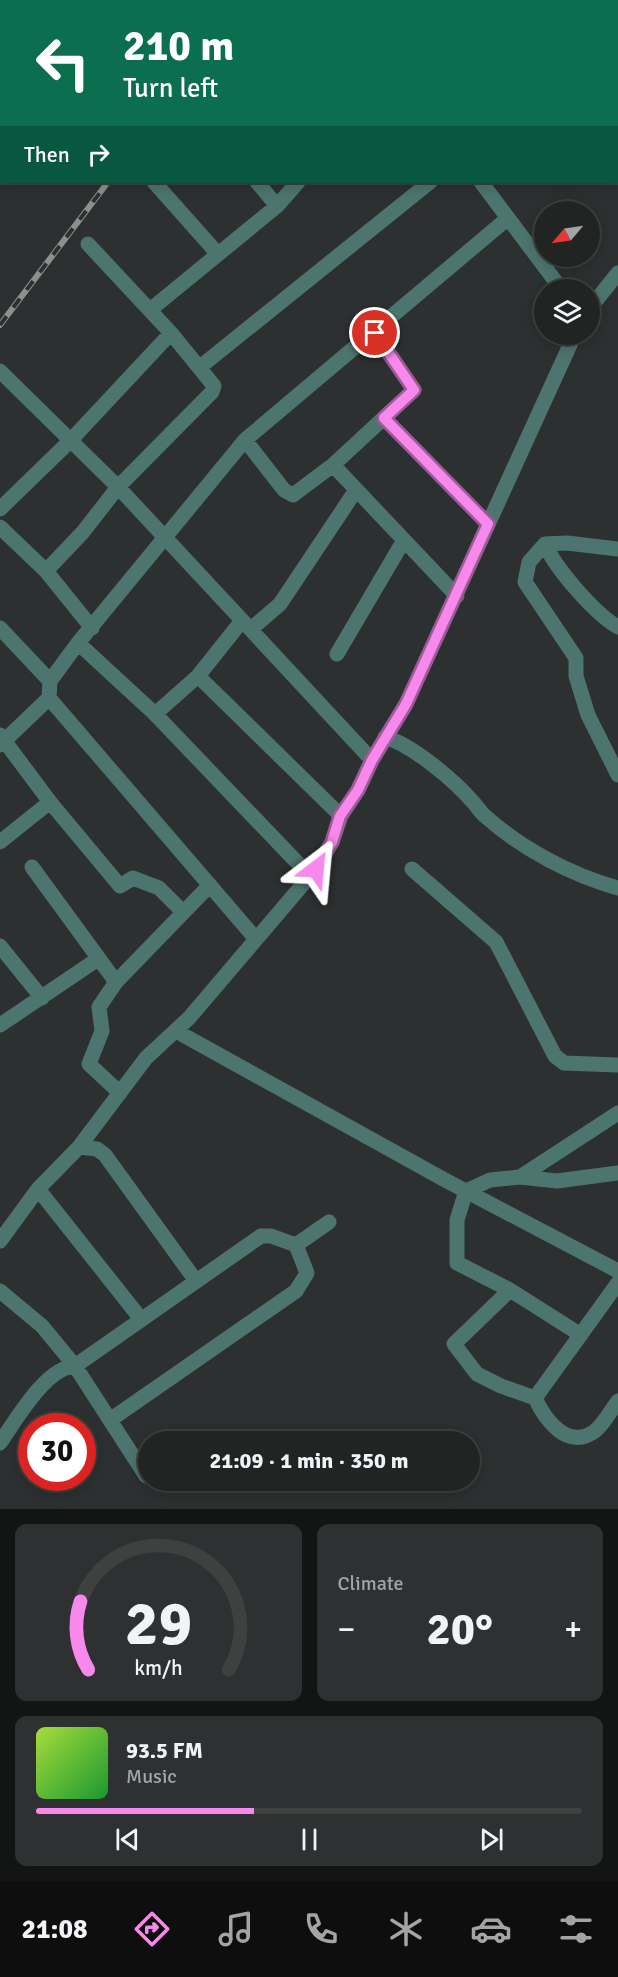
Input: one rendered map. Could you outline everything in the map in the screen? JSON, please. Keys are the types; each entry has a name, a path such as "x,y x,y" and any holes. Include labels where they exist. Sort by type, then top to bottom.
{"street":[{"path":"0,152 0,157"},
{"path":"155,183 217,253"},
{"path":"258,183 277,206"},
{"path":"150,310 277,206 297,183"},
{"path":"201,367 429,183"},
{"path":"483,183 554,279"},
{"path":"256,939 49,698 50,681 245,440 375,333 508,218"},
{"path":"46,571 83,532 118,488 212,392 214,386 201,367 171,333 88,244"},
{"path":"600,296 618,273"},
{"path":"0,509 70,441 171,333"},
{"path":"245,440 284,490 293,495 333,465 414,390 375,333"},
{"path":"0,1241 38,1189 81,1144 101,1119 146,1058 176,1031 311,877 332,842 340,816 358,790 372,760 406,704 569,345"},
{"path":"0,371 118,488 372,760"},
{"path":"384,418 488,524"},
{"path":"333,465 457,596"},
{"path":"155,714 198,676 246,626 280,604 356,490"},
{"path":"0,527 46,571 92,628"},
{"path":"337,654 404,540"},
{"path":"545,544 618,549"},
{"path":"545,544 551,558 560,569 596,609 618,627"},
{"path":"545,544 529,562 525,582 576,658 576,676 588,715 618,775"},
{"path":"0,628 50,681"},
{"path":"78,644 155,714 311,877"},
{"path":"198,676 340,816"},
{"path":"49,698 2,741 120,886 134,878 159,888 182,911"},
{"path":"385,737 397,741 435,768 472,801 484,816 548,860 618,888"},
{"path":"0,842 50,802"},
{"path":"32,867 116,982"},
{"path":"412,869 496,942 555,1056 564,1063 618,1065"},
{"path":"120,1093 89,1064 102,1030 99,1007 116,982 182,911 210,885"},
{"path":"0,946 42,998"},
{"path":"0,1025 98,959"},
{"path":"176,1031 466,1191 618,1271"},
{"path":"520,1178 618,1113"},
{"path":"81,1144 97,1149 105,1155 196,1281"},
{"path":"581,1335 510,1290 457,1263 457,1220 466,1191 490,1180 520,1178 557,1181 618,1173"},
{"path":"38,1189 141,1319"},
{"path":"296,1245 329,1222"},
{"path":"0,1443 26,1406 58,1369 75,1366 261,1236 271,1236 296,1245 307,1273 296,1291 110,1420"},
{"path":"535,1398 618,1283"},
{"path":"510,1290 454,1344 477,1374 501,1386 535,1398 544,1418 553,1428 572,1436 584,1436 596,1431 618,1401"},
{"path":"0,1291 42,1326 75,1366 138,1464"}],"railway":[{"path":"0,325 107,183"}],"route":[{"path":"316,869 332,842 340,816 358,790 389,729 406,704 466,578 488,524 384,418 414,390 375,333"}]}
